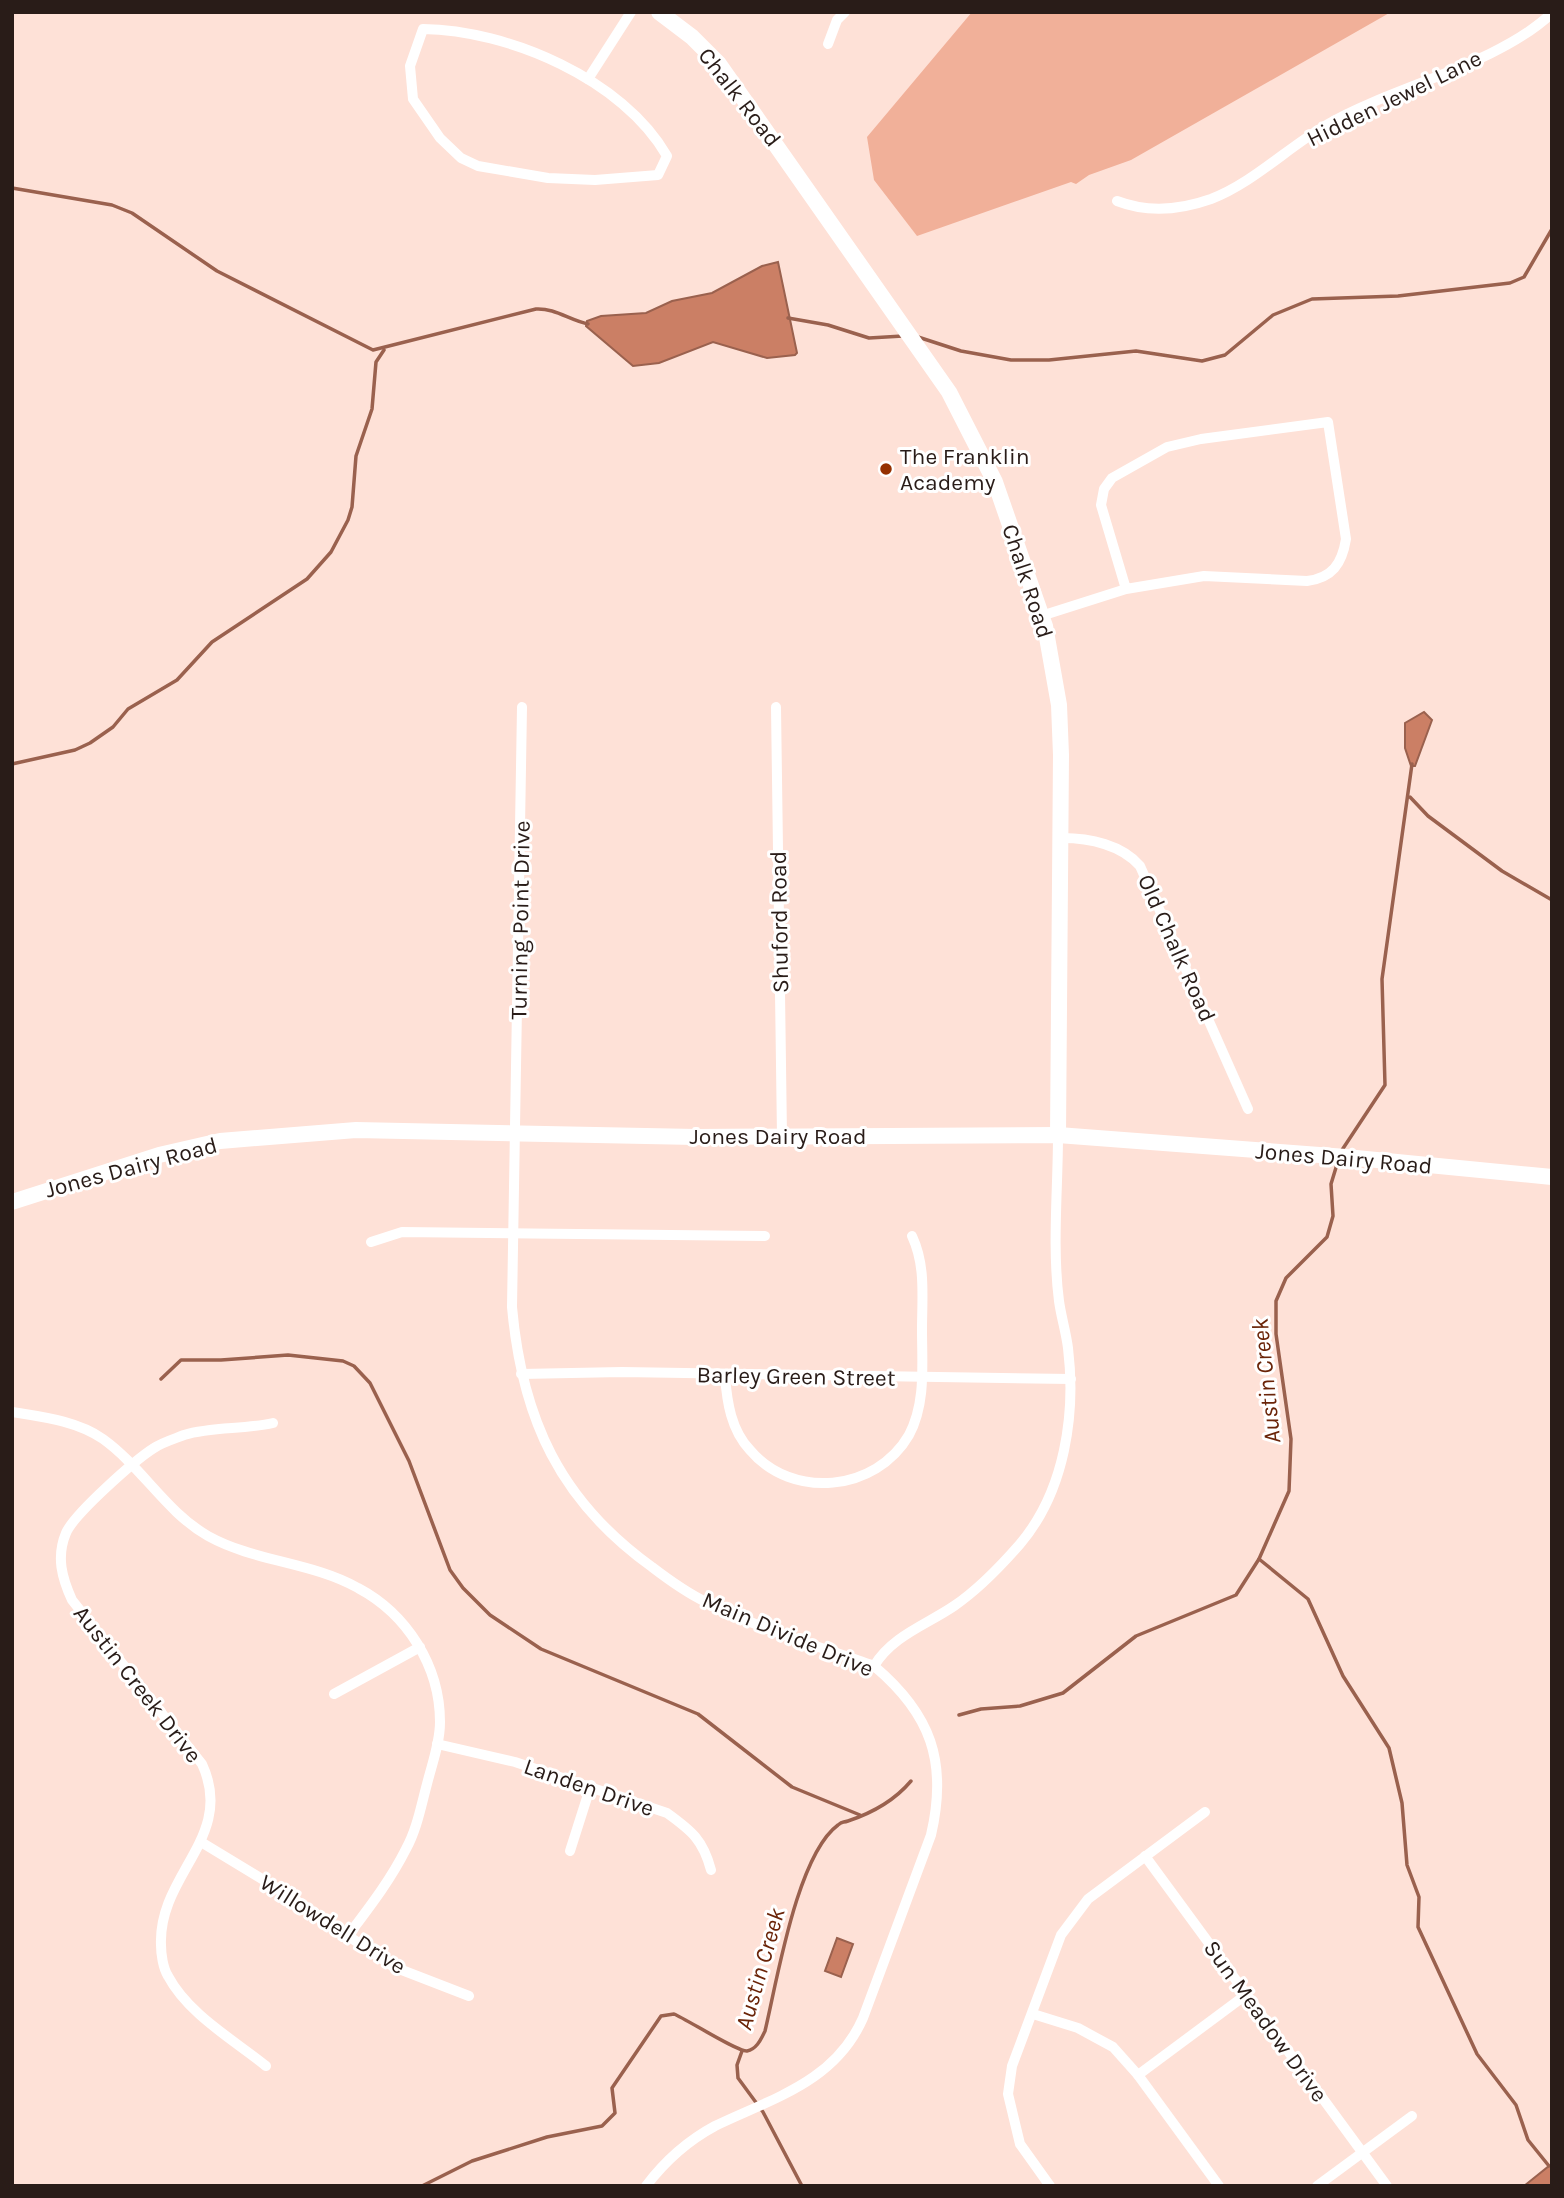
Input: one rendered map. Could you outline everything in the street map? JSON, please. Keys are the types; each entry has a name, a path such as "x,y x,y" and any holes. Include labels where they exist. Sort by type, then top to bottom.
{"street":[{"path":"588,79 631,12"},
{"name":"Chalk Road","path":"659,12 692,37 727,75 949,392 995,482 1041,616 1059,705 1062,838 1058,1135"},
{"path":"828,44 837,20 845,12"},
{"name":"Hidden Jewel Lane","path":"1117,201 1153,211 1210,199 1231,190 1330,123 1521,37 1552,13"},
{"path":"423,29 442,29 519,46 588,79 641,123 662,146 667,156 658,175 595,180 548,178 478,166 461,158 440,138 412,99 410,66 423,29"},
{"path":"1041,616 1126,589 1204,576 1307,581 1332,573 1343,558 1346,539 1328,422 1201,439 1167,447 1112,478 1104,489 1101,505 1126,589"},
{"name":"Turning Point Drive","path":"517,1133 522,707"},
{"name":"Shuford Road","path":"776,707 782,1136"},
{"name":"Old Chalk Road","path":"1062,838 1112,847 1130,854 1140,866 1248,1109"},
{"name":"Jones Dairy Road","path":"12,1202 159,1155 220,1141 356,1130 782,1136 1058,1135 1339,1156 1552,1177"},
{"name":"Main Divide Drive","path":"517,1133 512,1307 522,1374 536,1425 559,1471 596,1520 627,1549 675,1583 711,1605 874,1666 909,1699 920,1715 932,1743 938,1769 937,1804 926,1849 859,2028 834,2063 814,2079 714,2127 688,2143 666,2160 646,2186"},
{"path":"874,1666 881,1654 901,1637 983,1584 1022,1542 1046,1502 1064,1454 1071,1418 1071,1379 1059,1300 1058,1135"},
{"path":"371,1242 402,1233 765,1236"},
{"path":"725,1376 730,1412 736,1431 748,1449 778,1473 821,1485 843,1482 867,1474 895,1452 908,1435 917,1415 921,1377 922,1258 912,1236"},
{"name":"Barley Green Street","path":"522,1374 622,1372 725,1376 1071,1379"},
{"path":"12,1412 50,1418 103,1439 162,1497 207,1535 247,1553 355,1586 391,1611 420,1647 436,1690 440,1722 437,1744 416,1827 407,1848 381,1892 347,1937"},
{"name":"Austin Creek Drive","path":"267,2066 184,1999 166,1974 160,1926 167,1899 201,1842 210,1820 210,1781 202,1764 72,1600 60,1568 66,1532 131,1465 156,1446 205,1429 248,1428 273,1423"},
{"path":"334,1694 420,1647"},
{"name":"Landen Drive","path":"437,1744 515,1762 592,1785 667,1813 686,1826 704,1846 710,1870"},
{"path":"570,1851 592,1785"},
{"path":"1050,2186 1020,2144 1008,2095 1012,2066 1061,1935 1088,1899 1205,1812"},
{"name":"Willowdell Drive","path":"201,1842 285,1893 394,1967 469,1996"},
{"name":"Sun Meadow Drive","path":"1145,1856 1387,2186"},
{"path":"1138,2075 1247,1994"},
{"path":"1033,2014 1097,2037 1113,2047 1138,2075 1219,2186"},
{"path":"1317,2186 1412,2116"}],"shaded area":[{"path":"972,12 1391,12 1131,160 1089,175 1076,184 1071,182 917,236 874,180 867,137"},
{"path":"778,262 797,353 795,355 767,358 713,342 659,363 633,366 586,326 587,321 601,316 646,313 672,301 712,293 762,266"},
{"path":"1424,712 1432,720 1415,766 1411,766 1405,748 1405,723"},
{"path":"837,1938 853,1944 841,1977 825,1971"},
{"path":"1552,2165 1552,2186 1524,2186 1549,2166"}],"waterway":[{"path":"12,188 112,205 132,213 217,271 373,350 536,309 549,310 588,324"},
{"path":"918,337 961,351 1011,360 1049,360 1136,351 1202,361 1225,355 1273,315 1312,299 1398,296 1510,283 1524,277 1552,229"},
{"path":"788,318 828,325 869,338 903,336"},
{"path":"12,764 75,750 90,743 113,727 128,709 177,680 212,642 307,579 331,552 348,520 352,507 356,456 372,409 376,362 384,350"},
{"name":"Austin Creek","path":"1342,1150 1385,1085 1382,979 1412,764"},
{"path":"1410,797 1428,816 1502,871 1552,900"},
{"name":"Austin Creek","path":"959,1715 981,1709 1020,1706 1063,1693 1136,1636 1236,1595 1259,1559 1289,1491 1291,1439 1276,1334 1276,1301 1286,1278 1327,1237 1333,1216 1331,1184 1338,1161"},
{"path":"161,1379 181,1360 288,1355 343,1361 354,1366 370,1383 409,1461 450,1570 463,1588 490,1615 541,1649 698,1714 792,1787 860,1815"},
{"path":"1259,1559 1308,1599 1343,1676 1389,1748 1402,1803 1407,1865 1419,1897 1418,1927 1477,2054 1516,2105 1528,2140 1549,2166"},
{"name":"Austin Creek","path":"422,2186 472,2161 547,2137 602,2126 615,2113 612,2088 661,2016 674,2014 742,2050 753,2048 765,2031 800,1890 824,1840 840,1824 882,1805 911,1781"},
{"path":"742,2051 737,2065 738,2078 763,2112 802,2186"}],"place":[{"name":"The Franklin Academy","path":"886,469"}]}
